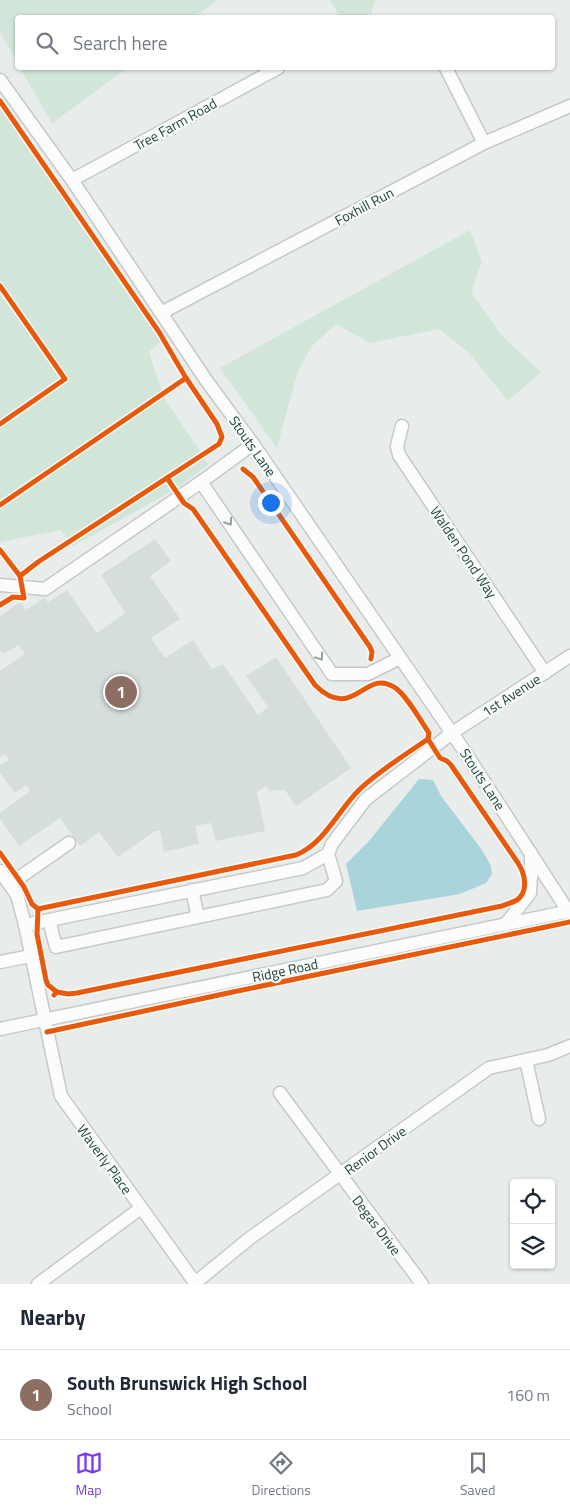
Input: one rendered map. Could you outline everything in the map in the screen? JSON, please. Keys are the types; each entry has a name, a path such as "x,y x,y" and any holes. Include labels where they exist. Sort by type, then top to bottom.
{"street":[{"name":"Tree Farm Road","path":"72,180 274,70"},
{"path":"447,70 484,143"},
{"name":"Stouts Lane","path":"0,80 72,180 206,380 253,444 452,732 569,912"},
{"name":"Foxhill Run","path":"161,314 484,143 570,106"},
{"name":"Walden Pond Way","path":"402,426 397,446 399,455 545,673"},
{"path":"0,585 46,589 202,482 253,444"},
{"path":"202,482 332,674 368,674 400,658"},
{"name":"1st Avenue","path":"328,854 332,844 366,799 452,732 570,656"},
{"path":"10,884 70,843"},
{"path":"504,924 530,894 532,877 531,853"},
{"path":"24,924 303,868 328,854 336,881 327,890 56,947 49,920"},
{"name":"Waverly Place","path":"0,871 17,895 61,1096 196,1283"},
{"path":"192,890 198,917"},
{"name":"Ridge Road","path":"0,1029 569,912"},
{"path":"0,962 31,956"},
{"name":"Renior Drive","path":"196,1283 250,1238 489,1068 548,1055 570,1046"},
{"path":"526,1060 540,1119"},
{"name":"Degas Drive","path":"280,1093 422,1284"},
{"path":"38,1284 141,1208"}],"shaded area":[{"path":"155,539 171,561 150,576 180,619 151,638 165,658 193,640 212,669 223,664 258,715 268,707 246,676 276,657 351,768 296,806 285,790 270,791 265,786 257,792 265,831 216,841 211,823 195,826 199,844 164,852 160,831 155,831 118,857 99,832 80,846 60,818 19,846 0,819 0,813 30,791 26,785 15,793 0,773 0,765 9,760 6,754 0,757 0,671 25,654 19,645 3,654 0,650 0,616 20,602 26,610 44,598 48,602 67,590 97,633 125,613 101,575"}],"green space":[{"path":"0,0 218,0 197,15 15,15 15,58 0,32"},
{"path":"330,0 375,0 371,15 339,15"},
{"path":"21,70 124,70 52,123"},
{"path":"0,102 162,341 149,352 164,398 209,464 174,490 73,546 61,530 0,542"},
{"path":"470,230 482,262 471,292 502,336 541,372 508,401 469,353 439,329 370,343 336,324 311,347 297,374 277,448 220,368"}],"water":[{"path":"419,779 433,780 441,796 482,850 491,866 492,874 486,883 460,894 357,911 346,864 369,841"}],"cycle path":[{"path":"0,101 159,332 186,378 217,424 222,437 219,444 38,562 20,576"},
{"path":"0,286 65,379 0,424"},
{"path":"0,505 186,378"},
{"path":"243,469 253,477 370,647 372,652 371,659"},
{"path":"167,478 184,503 193,509 315,685 328,695 339,699 349,697 375,684 384,683 394,687 403,695 429,733 428,739"},
{"path":"0,550 20,576 24,598 13,597 0,605"},
{"path":"0,853 24,887 32,904 38,909 296,855 315,843 360,789 428,739 440,758 451,765 518,863 524,877 525,882 521,896 517,900 502,906 77,993 57,992 54,995"},
{"path":"38,909 37,934 46,980 48,985 57,992"},
{"path":"47,1032 570,922"}],"place":[{"name":"South Brunswick High School","path":"121,692"}]}
